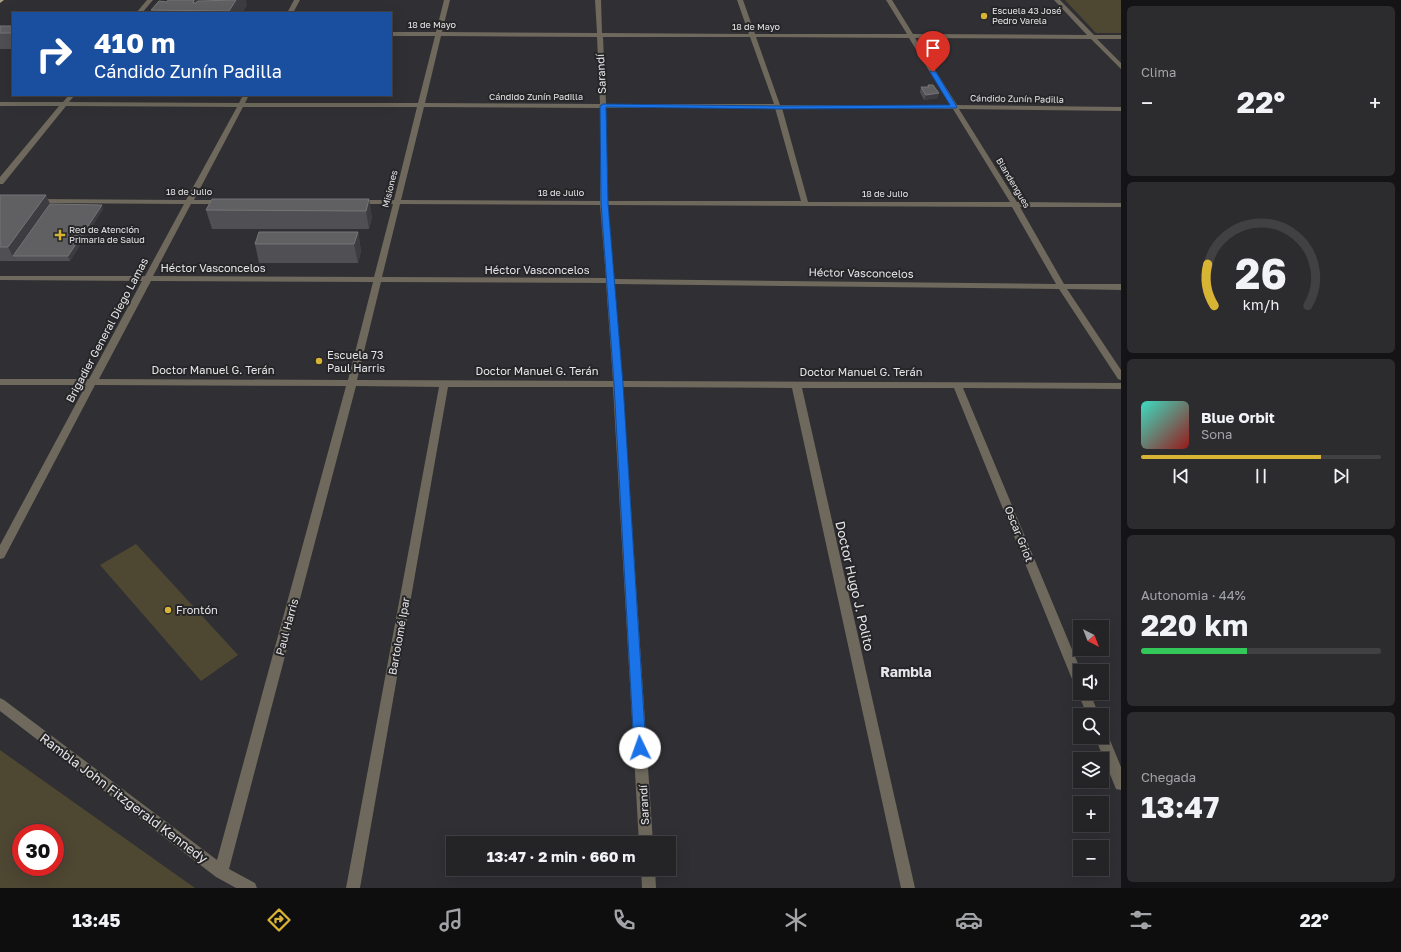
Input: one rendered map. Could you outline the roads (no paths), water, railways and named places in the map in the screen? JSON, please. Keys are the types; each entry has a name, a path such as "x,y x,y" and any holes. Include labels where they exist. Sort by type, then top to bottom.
{"street":[{"path":"140,12 150,0"},
{"path":"291,12 297,0"},
{"name":"Misiones","path":"352,383 447,0"},
{"name":"Sarandí","path":"598,0 603,106 604,203 618,384 646,836"},
{"path":"740,0 778,108 805,203"},
{"name":"Blandengues","path":"889,0 1015,205 1062,287 1121,377"},
{"path":"1057,0 1121,67"},
{"name":"18 de Mayo","path":"392,34 1121,37"},
{"path":"0,182 71,96"},
{"name":"Brigadier General Diego Lamas","path":"0,555 246,96"},
{"name":"Cándido Zunín Padilla","path":"0,104 778,108 954,107 1121,109"},
{"name":"18 de Julio","path":"32,201 235,202"},
{"name":"18 de Julio","path":"351,202 1121,205"},
{"name":"Héctor Vasconcelos","path":"0,278 610,281 1121,287"},
{"name":"Doctor Manuel G. Terán","path":"0,382 957,384 1121,386"},
{"name":"Paul Harris","path":"221,872 352,383"},
{"name":"Bartolomé Ipar","path":"353,888 444,383"},
{"name":"Doctor Hugo J. Polito","path":"796,384 908,888"},
{"name":"Oscar Griot","path":"957,384 1073,667"},
{"name":"Rambla John Fitzgerald Kennedy","path":"0,704 221,872 250,888"},
{"path":"1105,744 1121,784"},
{"path":"648,876 649,888"}],"place":[{"name":"Escuela 43 José Pedro Varela","path":"984,16"},
{"name":"Red de Atención Primaria de Salud","path":"60,235"},
{"name":"Escuela 73 Paul Harris","path":"319,361"},
{"name":"Frontón","path":"168,610"}],"district":[{"name":"Rambla","path":"906,672"}]}
